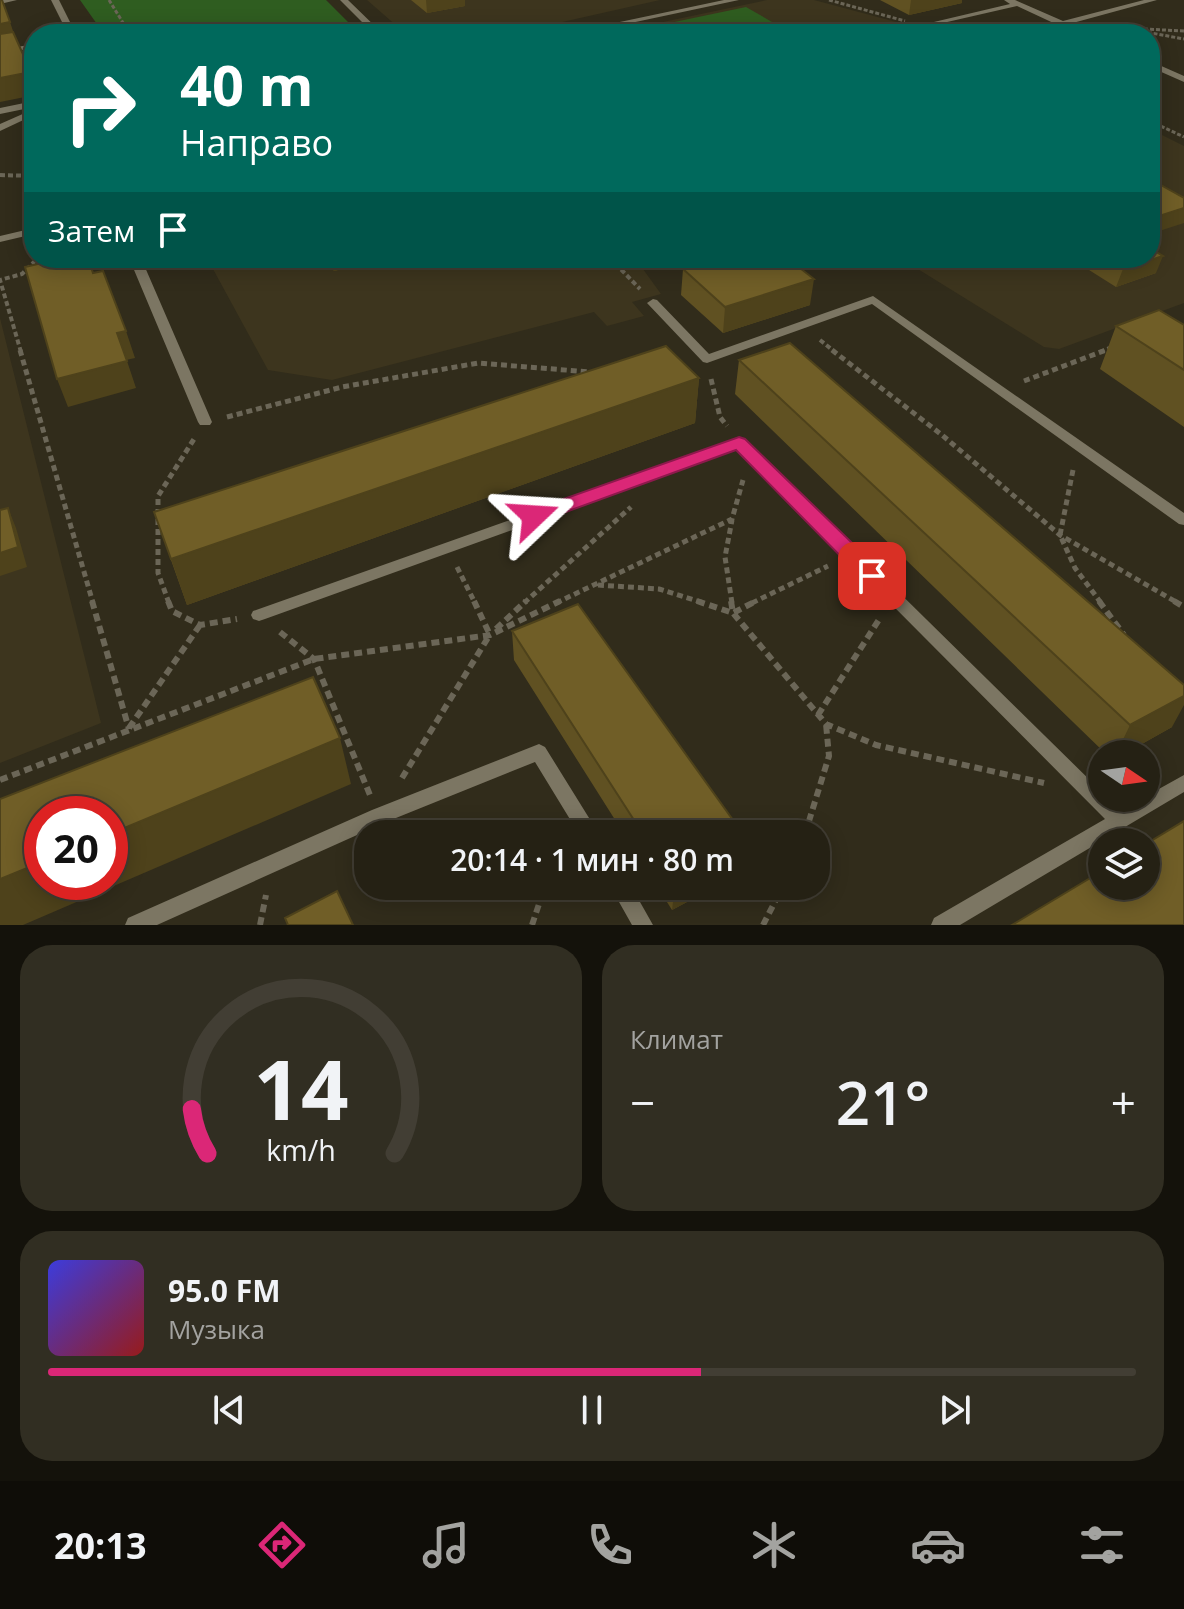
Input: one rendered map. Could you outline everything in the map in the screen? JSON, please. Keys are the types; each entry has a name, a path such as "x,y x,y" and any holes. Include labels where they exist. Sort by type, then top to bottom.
{"lane":[{"path":"0,2 13,0"},
{"path":"55,0 67,24"},
{"path":"344,0 369,24"},
{"path":"616,24 735,0"},
{"path":"1008,0 1062,24 1153,0"},
{"path":"930,24 1018,4"},
{"path":"0,52 24,48"},
{"path":"1160,68 1184,79"},
{"path":"0,111 24,106"},
{"path":"0,128 24,117"},
{"path":"0,239 24,233"},
{"path":"139,268 205,422"},
{"path":"653,303 707,359 873,300 1184,520"},
{"path":"259,615 447,547 744,448 1088,790"},
{"path":"135,925 379,816 539,752 580,820"},
{"path":"941,925 1184,783"},
{"path":"1110,812 1119,821"},
{"path":"628,900 643,925"}],"path":[{"path":"109,0 124,24"},
{"path":"829,0 914,24"},
{"path":"1160,30 1184,31"},
{"path":"1160,35 1184,39"},
{"path":"1160,126 1184,137"},
{"path":"0,175 24,176"},
{"path":"28,268 22,274 0,280 129,729"},
{"path":"620,268 653,303"},
{"path":"0,307 8,308"},
{"path":"804,327 942,435 1060,535 1184,607"},
{"path":"1001,390 1123,343"},
{"path":"707,359 720,417 744,448 725,557 733,613 818,715 826,724 876,745 1088,792"},
{"path":"205,422 342,387 478,363 573,373 605,370"},
{"path":"1078,445 1060,535 1075,568 1130,642"},
{"path":"379,816 490,635 643,496"},
{"path":"0,780 314,659 490,635 732,519"},
{"path":"447,547 490,635"},
{"path":"594,585 659,589 733,613 851,554"},
{"path":"818,715 894,597"},
{"path":"129,729 200,625"},
{"path":"809,820 829,756 826,724"},
{"path":"532,925 540,900"},
{"path":"763,925 776,900"}],"shaded area":[{"path":"367,0 660,0 553,24 395,24"},
{"path":"767,0 814,0 904,24 653,24"},
{"path":"1160,134 1184,146 1184,303 1059,349 1044,347 916,268 1160,268"},
{"path":"212,268 642,268 661,294 632,302 644,316 607,326 594,312 332,380 268,370"},
{"path":"0,318 101,723 0,763"}],"green space":[{"path":"80,0 326,0 350,24 97,24"},
{"path":"746,7 776,24 665,24"}],"building":[{"path":"2,0 10,22 0,24"},
{"path":"13,32 24,56 24,73 0,78 0,34"},
{"path":"1160,185 1184,198 1184,208 1160,216"},
{"path":"25,268 91,268 93,273 103,271 126,331 117,333 127,361 57,379"},
{"path":"800,268 814,279 725,307 683,269"},
{"path":"1159,310 1184,325 1184,370 1116,326"},
{"path":"790,343 1184,685 1184,696 1130,725 739,360"},
{"path":"666,346 699,378 171,559 154,512"},
{"path":"8,508 18,547 0,553 0,510"},
{"path":"578,604 733,820 634,820 512,631"},
{"path":"313,677 340,738 128,826 128,796 24,796 24,869 0,879 0,799"},
{"path":"1184,821 1184,925 1012,925 1088,879 1088,900 1160,900 1160,836"},
{"path":"337,891 353,925 288,925 285,918"}],"route":[{"path":"534,516 739,443 872,576"}]}
